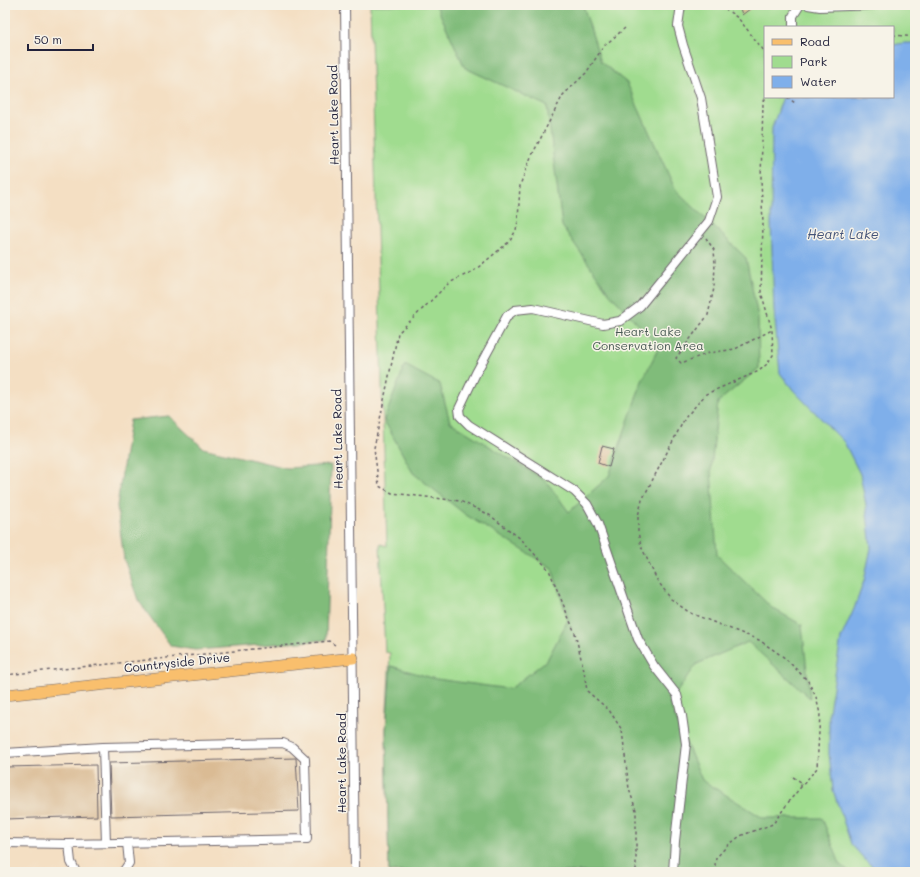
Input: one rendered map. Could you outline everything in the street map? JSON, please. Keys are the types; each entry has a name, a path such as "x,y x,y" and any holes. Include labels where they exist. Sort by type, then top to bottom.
{"main road":[{"name":"Countryside Drive","path":"5,695 353,658"}],"street":[{"name":"Heart Lake Road","path":"345,5 353,658 354,872"},
{"path":"673,872 686,744 682,716 677,695 654,666 638,639 598,524 587,504 574,491 469,424 460,416 459,409 476,373 508,316 515,310 533,308 603,324 620,321 640,306 698,232 709,221 717,197 701,98 678,26 681,5"},
{"path":"793,26 793,16 800,5"},
{"path":"808,5 820,7 876,5"},
{"path":"5,753 103,747 283,743 292,746 305,759 306,839 5,844"},
{"path":"103,747 106,843"},
{"path":"123,872 129,863 127,843"},
{"path":"69,844 71,862 76,872"}],"path":[{"path":"720,5 738,18 764,51"},
{"path":"625,28 604,46 586,73 563,95 531,157 520,185 518,221 516,230 510,241 476,270 449,283 398,334 374,448 380,486 392,493 460,501 488,514 521,539 549,570 575,634 587,691 609,710 622,730 629,788 636,810 636,872"},
{"path":"894,35 915,37"},
{"path":"714,872 716,858 726,847 740,836 772,824 817,768 820,714 816,697 808,681 785,658 759,640 690,613 671,599 658,580 641,546 638,532 638,516 642,500 685,418 706,394 759,371 767,364 773,355 772,330 760,292 763,224 761,172 763,103 766,98"},
{"path":"789,98 795,103"},
{"path":"698,232 709,241 714,250 714,288 708,315 676,358 681,363 709,353 735,349 772,330"},
{"path":"5,675 330,641 335,645"},
{"path":"792,777 801,782 801,788"}],"green space":[{"name":"Heart Lake Conservation Area","path":"370,5 915,5 915,872 389,872 386,730 390,653 385,652 380,544 387,546"},
{"path":"436,5 583,5 601,62 627,83 675,189 746,258 758,317 759,368 718,402 711,470 717,555 772,608 802,625 810,698 748,642 697,664 669,703 702,780 763,818 822,818 840,864 850,872 389,872 386,730 391,666 436,679 510,689 547,660 568,620 552,568 466,515 413,473 384,420 405,365 440,384 450,422 546,481 569,512 609,476 642,381 659,347 609,293 562,226 547,106 465,68"},
{"path":"169,416 203,448 287,468 331,465 326,640 195,650 171,646 138,600 124,559 117,506 130,420"}],"water":[{"name":"Heart Lake","path":"915,43 915,872 879,872 867,862 851,844 833,790 829,754 829,712 841,638 854,609 864,581 871,548 866,505 860,474 844,442 794,391 780,373 774,310 771,221 772,128 783,98 894,98 894,45"}],"building":[{"path":"743,5 755,5 742,15 740,8"},
{"path":"602,446 614,449 609,467 598,463"},
{"path":"296,758 299,811 111,816 109,763"},
{"path":"96,765 97,816 5,819 5,767"}]}
